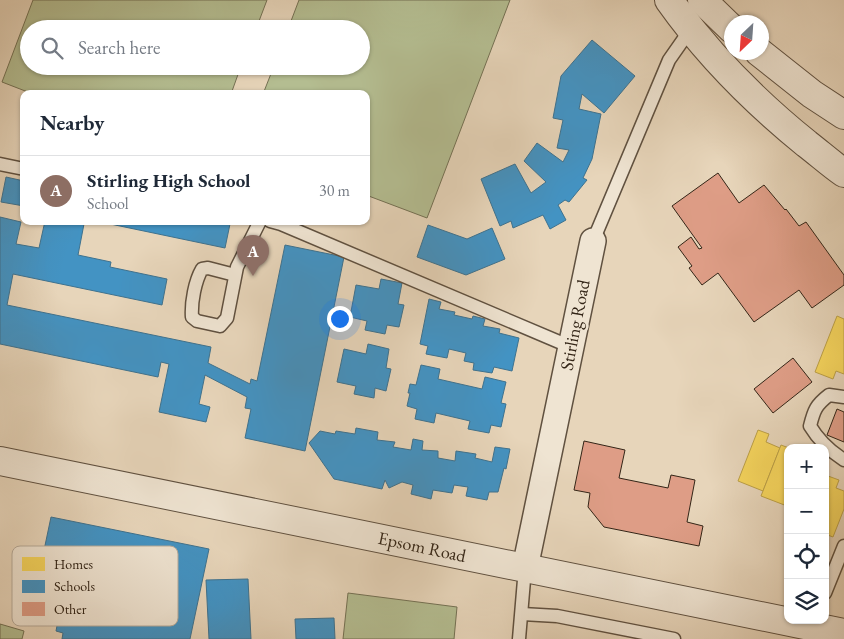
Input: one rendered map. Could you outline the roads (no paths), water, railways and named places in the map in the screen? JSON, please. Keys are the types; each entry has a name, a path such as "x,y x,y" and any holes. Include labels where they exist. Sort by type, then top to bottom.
{"street":[{"path":"669,0 690,30 735,80 782,124 844,173"},
{"path":"702,0 724,21"},
{"path":"769,60 812,94 844,115"},
{"name":"Stirling Road","path":"524,568 593,241"},
{"name":"Epsom Road","path":"0,461 524,568 784,617"},
{"name":"Epsom Road","path":"816,624 844,633"}],"lane":[{"name":"Stirling Road","path":"593,241 669,60 690,30"},
{"path":"0,164 20,168"},
{"path":"235,275 208,268 202,269 198,276 191,311 192,317 197,321 220,326 224,324 227,318 237,267 258,225"},
{"path":"283,225 571,347"},
{"path":"844,397 829,396 818,403 810,426 818,439 844,460"},
{"path":"829,583 844,546"},
{"name":"Stirling Road","path":"519,639 524,568"},
{"path":"522,614 557,616 674,639"}],"place":[{"name":"Stirling High School","path":"253,276"}]}
